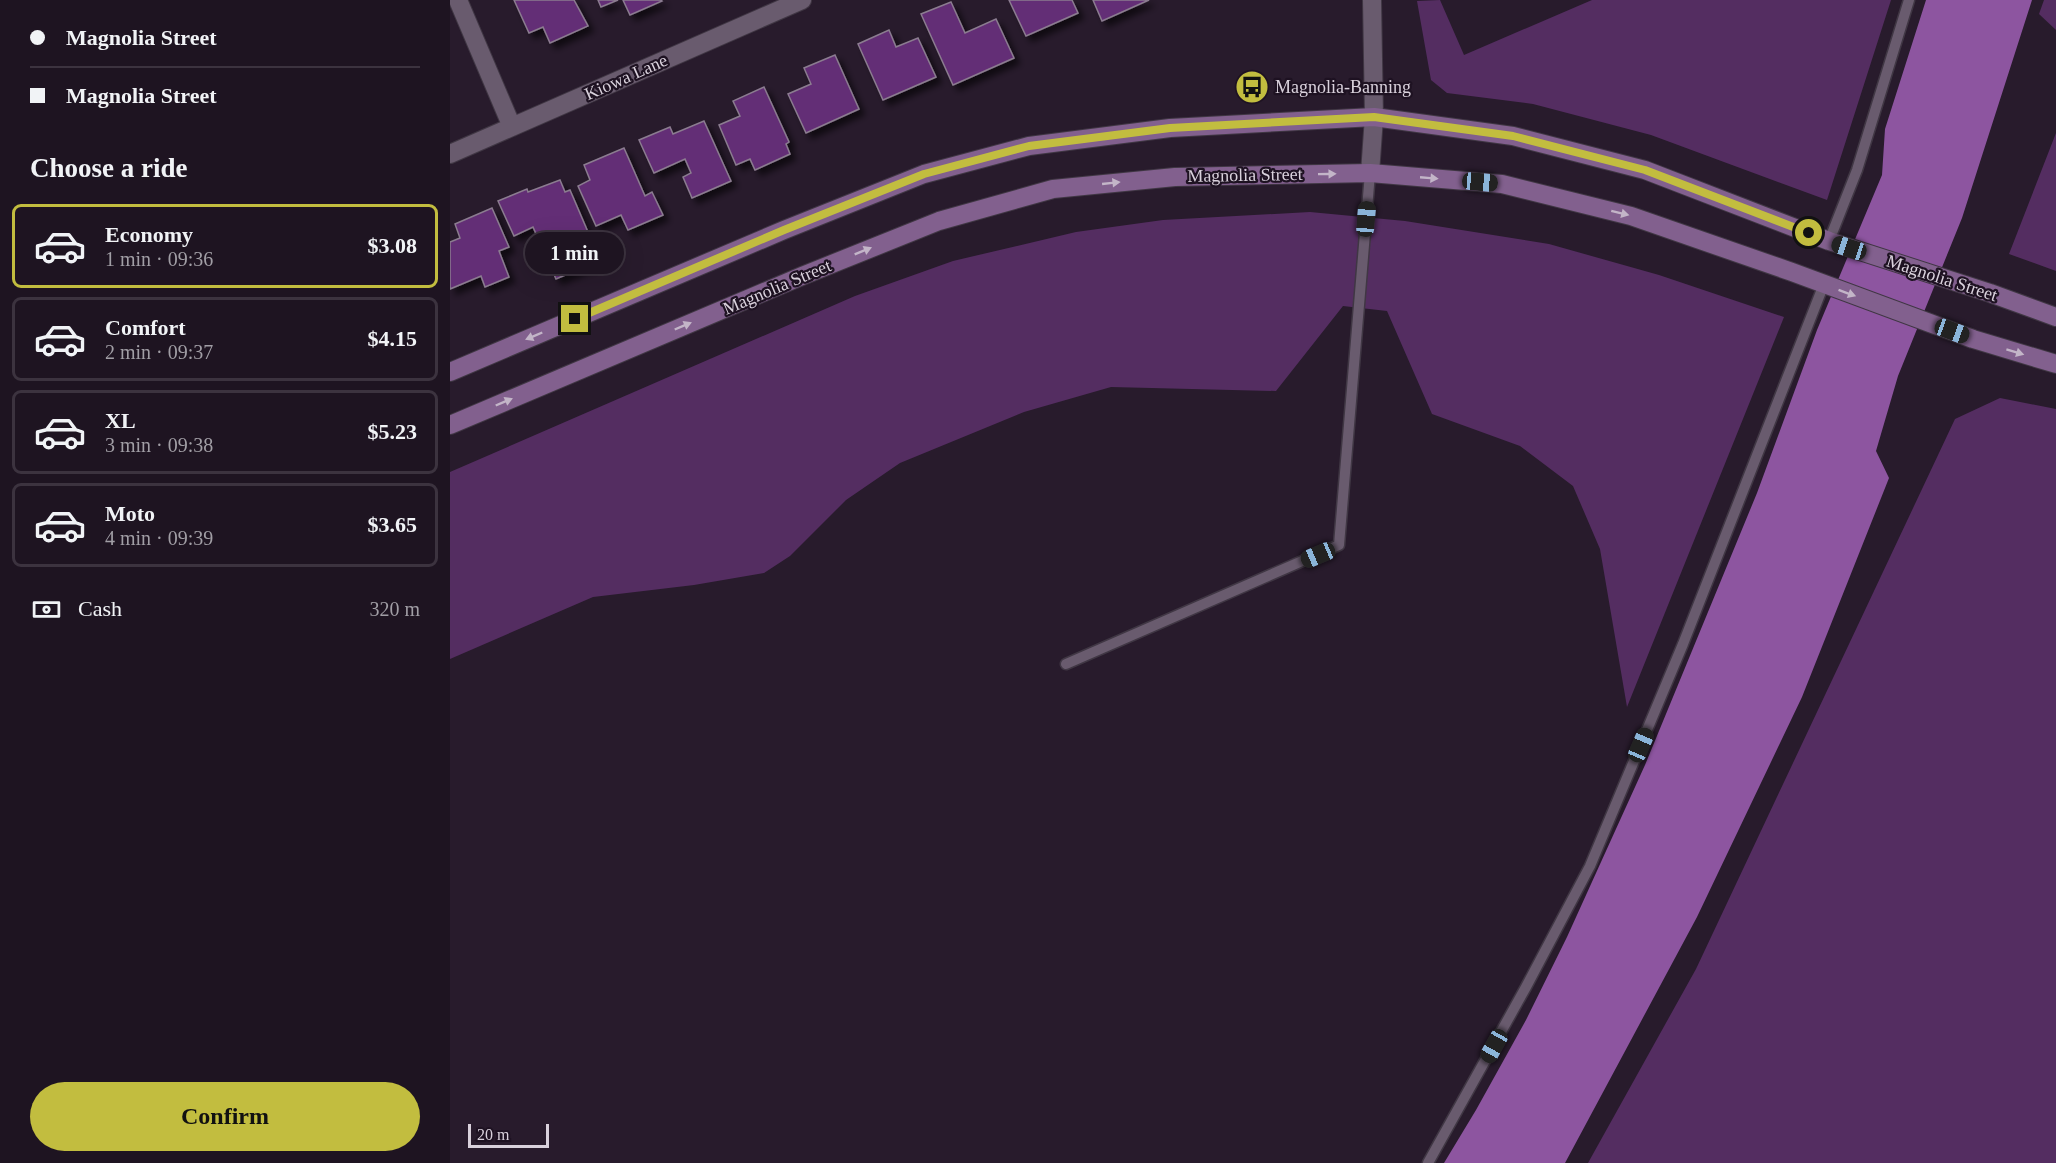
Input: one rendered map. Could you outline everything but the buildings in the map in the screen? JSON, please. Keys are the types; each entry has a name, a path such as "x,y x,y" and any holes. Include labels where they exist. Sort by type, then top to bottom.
{"main road":[{"name":"Magnolia Street","path":"450,372 784,230 924,174 1029,146 1170,128 1374,117 1513,136 1645,170 1829,242 1990,293 2056,317"},
{"name":"Magnolia Street","path":"450,425 802,276 939,221 1053,189 1175,177 1370,173 1502,184 1632,216 1973,339 2056,364"}],"street":[{"path":"458,0 512,127"},
{"name":"Kiowa Lane","path":"450,154 802,0"},
{"path":"1370,173 1374,117 1372,0"}],"lane":[{"path":"1829,242 1857,170 1909,0"},
{"path":"1066,664 1339,545 1370,173"},
{"path":"1428,1163 1590,866 1683,644 1824,284"}],"shaded area":[{"path":"1440,0 1464,55 1592,0 1891,0 1827,200 1651,135 1533,104 1447,93 1431,80 1417,1"},
{"path":"1926,0 2032,0 1962,218 1898,376 1876,451 1889,478 1802,697 1697,917 1565,1163 1444,1163 1526,1020 1567,937 1645,765 1757,493 1817,330 1882,175 1885,129"},
{"path":"2044,0 2056,0 2056,30 2039,14"},
{"path":"2056,133 2056,271 2009,254"},
{"path":"1310,212 1405,221 1549,244 1659,275 1784,317 1627,707 1600,549 1573,486 1520,446 1432,414 1387,311 1343,306 1276,391 1111,387 1024,412 900,463 846,500 790,556 764,573 694,585 593,597 450,659 450,472 855,296 953,261 1076,232 1163,220"},
{"path":"2000,398 2056,409 2056,1163 1588,1163 1696,969 1955,419"}],"place":[{"name":"Magnolia-Banning","path":"1252,87"}],"route":[{"path":"575,319 784,230 924,174 1029,146 1170,128 1374,117 1513,136 1645,170 1809,233"}]}
